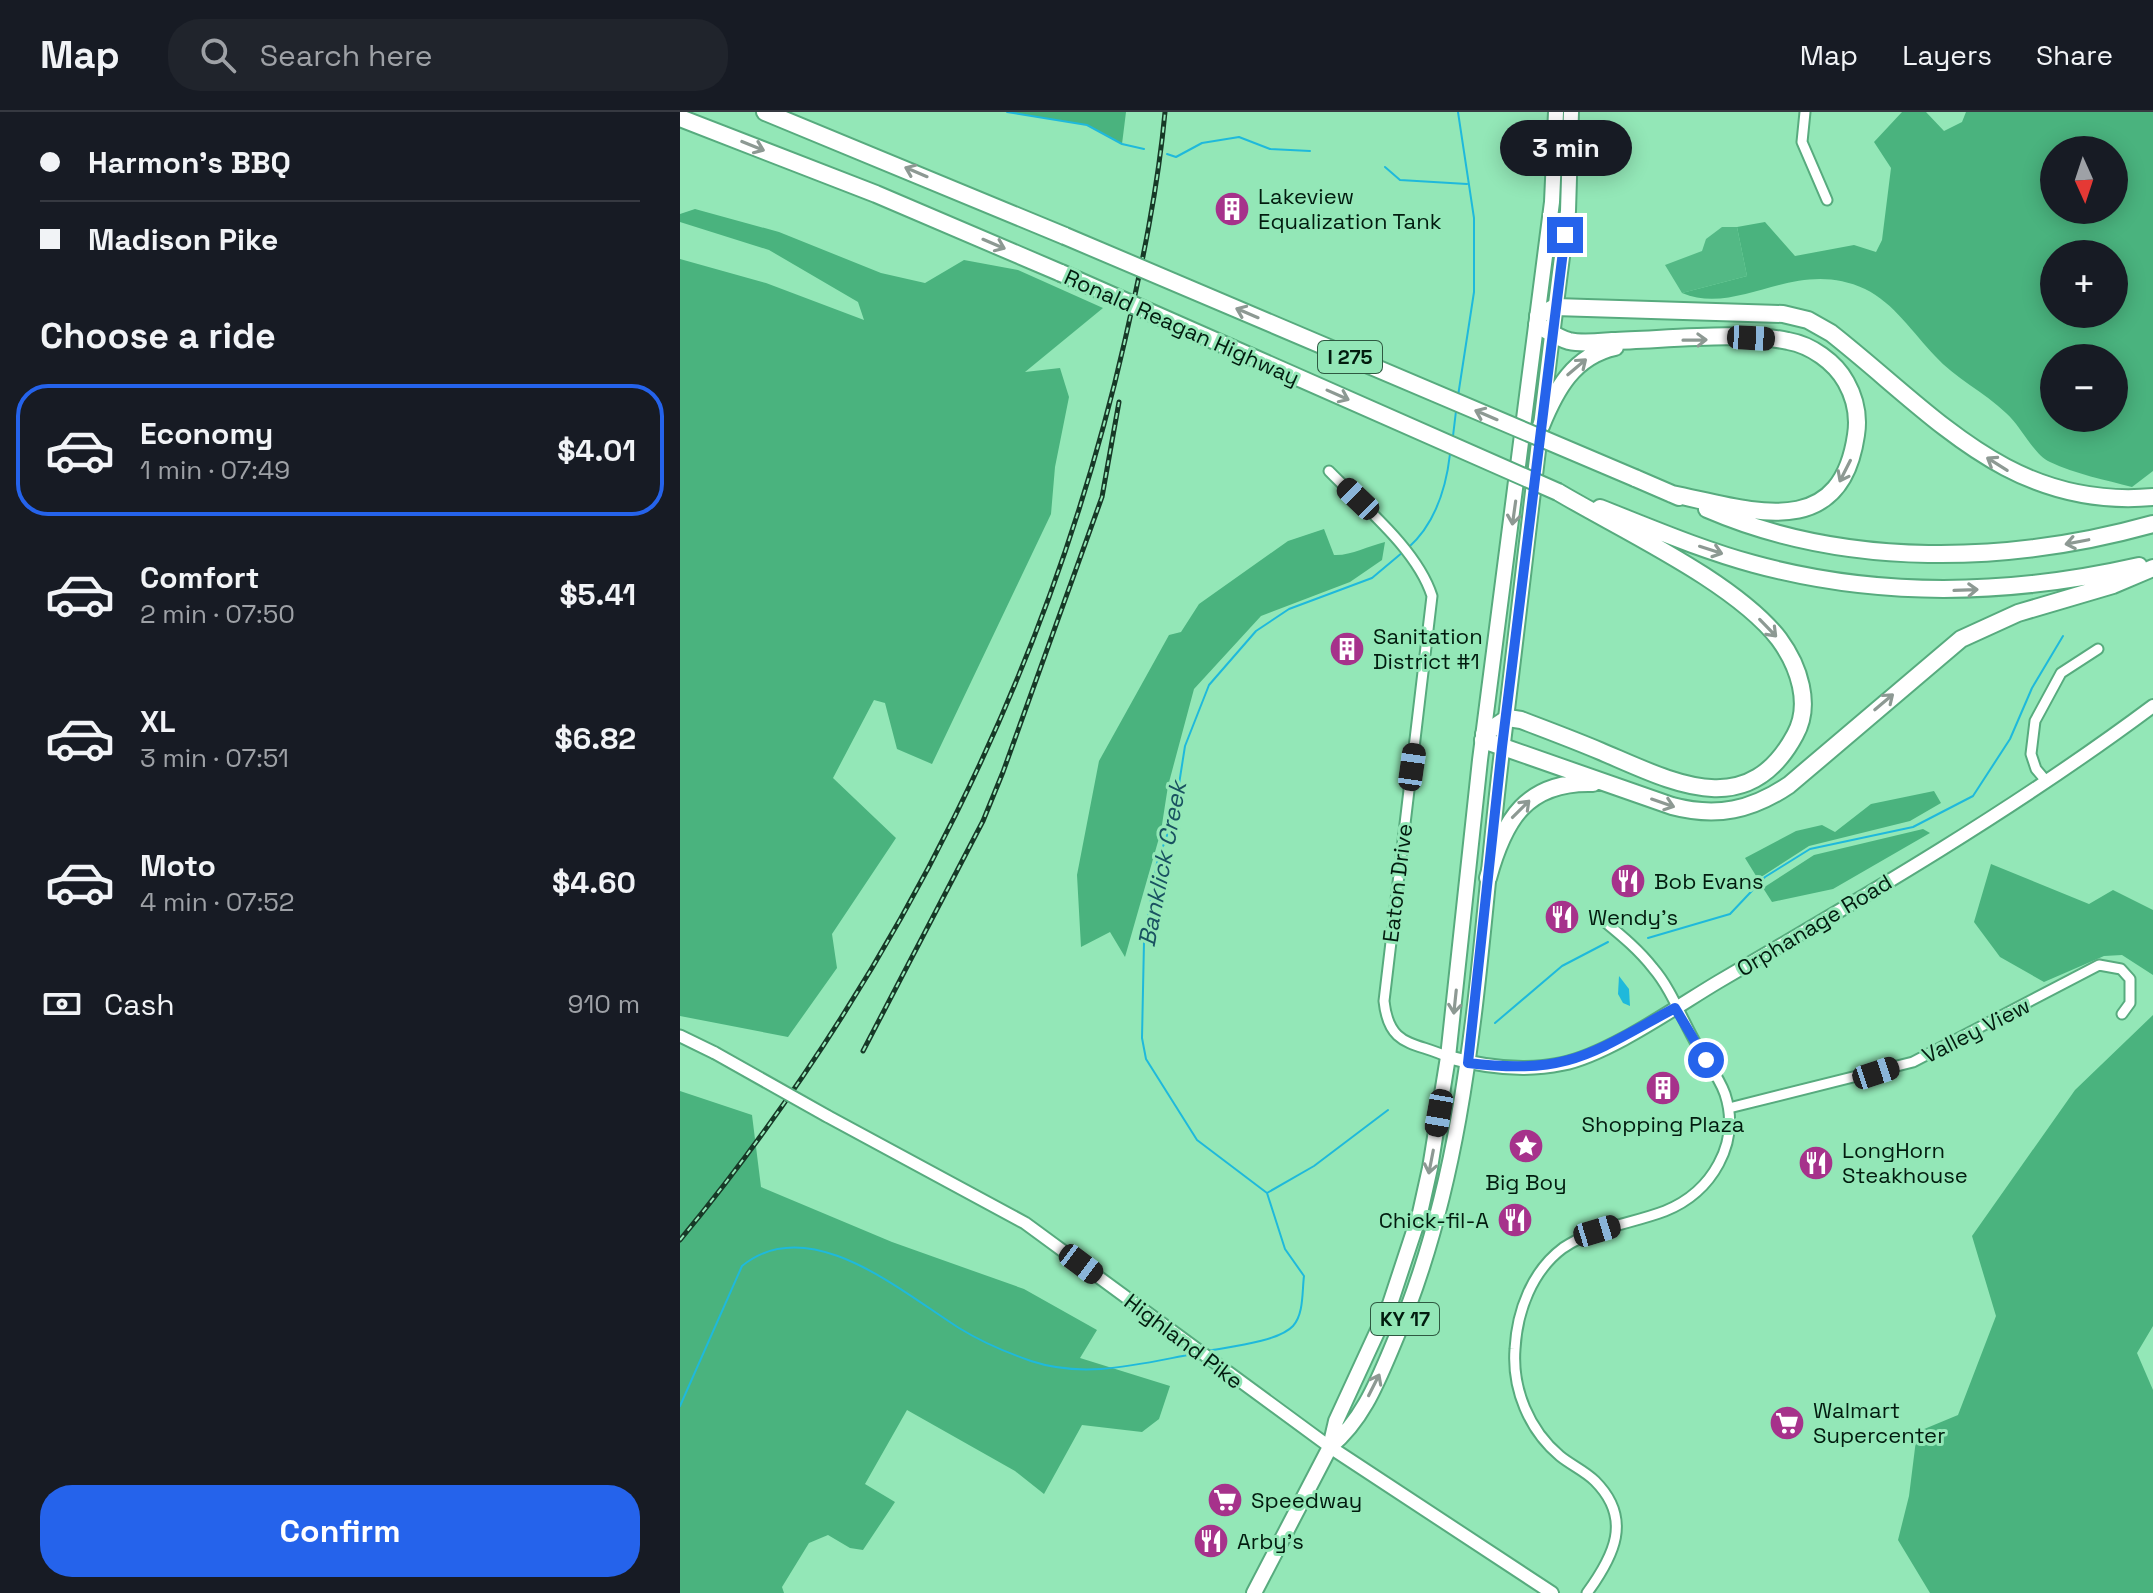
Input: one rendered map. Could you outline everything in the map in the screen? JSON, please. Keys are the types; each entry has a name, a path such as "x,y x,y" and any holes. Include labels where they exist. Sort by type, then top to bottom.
{"highway":[{"name":"Ronald Reagan Highway","path":"765,112 1065,236 1729,519 1795,537 1854,548 1920,554 1982,553 2066,544 2153,524"},
{"name":"Ronald Reagan Highway","path":"680,118 889,200 1061,273 1558,492 1636,530"},
{"path":"1672,494 1762,514 1794,513 1811,505 1834,490 1848,469 1857,432 1856,410 1849,387 1835,366 1792,341 1751,338 1577,342 1553,333 1538,320 1555,307 1783,314 1808,320 1831,333 1966,444 2004,469 2037,484 2087,496 2153,497"},
{"path":"1541,426 1555,393 1581,363 1603,350 1641,341"},
{"path":"1636,530 1712,581 1752,612 1778,638 1800,678 1803,714 1784,755 1772,769 1754,780 1714,790 1694,788 1508,718 1484,737 1502,747 1613,786 1672,806 1703,812 1744,809 1764,802 1789,785 1961,639 2018,613 2113,585 2153,568"},
{"path":"1636,530 1753,564 1884,588 1946,590 2040,585 2153,561"},
{"path":"1488,878 1505,828 1532,799 1562,785 1613,786"}],"main road":[{"name":"KY 17","path":"1254,1593 1330,1447 1336,1421 1390,1304 1420,1213 1448,1057 1484,737 1552,202 1556,112"},
{"name":"KY 17","path":"1330,1447 1352,1429 1421,1277 1450,1176 1468,1063 1502,747 1508,718 1553,333 1570,182 1571,112"},
{"name":"Orphanage Road","path":"1448,1057 1468,1063 1514,1068 1563,1064 1604,1047 1675,1008 2047,782 2153,706"},
{"name":"Highland Pike","path":"1330,1447 1552,1593"}],"street":[{"path":"1805,112 1802,142 1827,200"},
{"name":"Eaton Drive","path":"1329,471 1385,528 1423,575 1432,596 1384,1001 1390,1028 1398,1038 1448,1057"},
{"path":"2047,782 2033,764 2035,721 2061,673 2098,649"},
{"path":"1587,1593 1611,1559 1618,1537 1617,1522 1606,1495 1593,1480 1558,1454 1534,1425 1518,1393 1514,1366 1520,1315 1536,1278 1564,1248 1597,1231 1663,1211 1683,1202 1701,1187 1725,1153 1730,1132 1729,1108 1724,1091 1654,969 1605,922"},
{"name":"Valley View","path":"1729,1108 1913,1062 2099,965 2121,969 2130,979 2130,1003 2122,1014"},
{"name":"Highland Pike","path":"680,1036 988,1200 1330,1447"}],"green space":[{"path":"1007,112 1126,112 1122,144 1087,125"},
{"path":"1902,112 1926,112 1944,131 1962,122 1966,112 2153,112 2153,471 2132,487 2050,462 2006,413 1943,364 1894,310 1865,289 1839,281 1815,279 1725,298 1704,298 1682,293 1747,276 1737,227 1765,222 1795,256 1854,245 1876,252 1882,240 1891,168 1874,142"},
{"path":"695,209 779,232 881,273 925,283 964,260 1018,270 1103,308 1025,372 1060,368 1069,397 1055,467 1051,514 932,764 897,749 885,703 874,700 833,778 896,838 832,934 837,968 788,1037 680,1016 680,259 766,283 864,320 858,302 769,250 680,222 680,214"},
{"path":"1722,227 1737,227 1747,276 1682,293 1665,265 1702,251 1706,239"},
{"path":"1324,529 1334,555 1385,542 1382,560 1350,582 1261,616 1194,689 1168,786 1161,831 1125,957 1110,932 1081,947 1077,875 1099,761 1169,635 1181,632 1199,604 1288,541"},
{"path":"1934,791 1941,803 1910,821 1809,846 1758,879 1745,858 1796,831 1822,825 1835,832 1871,804"},
{"path":"1923,829 1930,833 1833,889 1772,902 1763,888 1814,855"},
{"path":"1991,864 2089,904 2113,890 2153,910 2153,975 2122,955 2104,956 2044,982 2000,957 1974,922"},
{"path":"2153,1015 2153,1326 2137,1353 2153,1390 2153,1593 1930,1593 1898,1540 1909,1496 1917,1432 1958,1415 1996,1316 1972,1236 2075,1090"},
{"path":"680,1091 752,1115 761,1187 892,1242 1024,1289 1097,1330 1080,1358 1170,1386 1159,1419 1142,1432 1082,1425 1044,1494 1015,1471 907,1410 865,1484 895,1502 863,1550 850,1548 828,1535 809,1543 782,1587 784,1593 680,1593"}],"water":[{"path":"1619,976 1629,989 1630,1006 1623,1003 1618,994"}],"waterway":[{"path":"1007,112 1087,125 1122,144 1144,149"},
{"name":"Banklick Creek","path":"1458,112 1474,218 1474,292 1458,396"},
{"path":"1167,154 1176,157 1202,143 1239,137 1270,149 1310,151"},
{"path":"1385,167 1400,180 1467,184"},
{"name":"Banklick Creek","path":"1453,436 1456,411"},
{"name":"Banklick Creek","path":"1408,548 1425,528 1438,505 1450,454"},
{"name":"Banklick Creek","path":"1207,1351 1265,1340 1286,1332 1297,1321 1301,1309 1304,1276 1285,1249 1267,1193 1197,1140 1146,1059 1142,1038 1144,942 1157,863 1174,816 1185,746 1209,685 1256,631 1289,609 1372,578 1403,552"},
{"path":"1648,938 1730,914 1765,877 1810,849 1913,827 1973,796 2010,739 2032,688 2063,636"},
{"path":"1495,1023 1562,966 1608,942"},
{"path":"1267,1193 1314,1166 1388,1110"},
{"name":"Banklick Creek","path":"680,1406 742,1266 768,1251 796,1247 825,1252 854,1263 883,1278 967,1333 1031,1361 1072,1369 1092,1369 1193,1354"}],"railway":[{"path":"680,1240 758,1140 830,1036 896,928 955,816 1008,701 1054,583 1093,463 1143,255 1165,112"},
{"path":"863,1051 983,821 1003,772 1102,497 1119,402"}],"place":[{"name":"Lakeview Equalization Tank","path":"1232,209"},
{"name":"Sanitation District #1","path":"1347,649"},
{"name":"Bob Evans","path":"1628,881"},
{"name":"Wendy's","path":"1562,917"},
{"name":"Shopping Plaza","path":"1663,1088"},
{"name":"Big Boy","path":"1526,1146"},
{"name":"LongHorn Steakhouse","path":"1816,1163"},
{"name":"Chick-fil-A","path":"1515,1220"},
{"name":"Walmart Supercenter","path":"1787,1423"},
{"name":"Speedway","path":"1225,1500"},
{"name":"Arby's","path":"1211,1541"}],"route":[{"path":"1565,235 1508,718 1502,747 1468,1063 1514,1068 1563,1064 1604,1047 1675,1008 1706,1060"}]}
